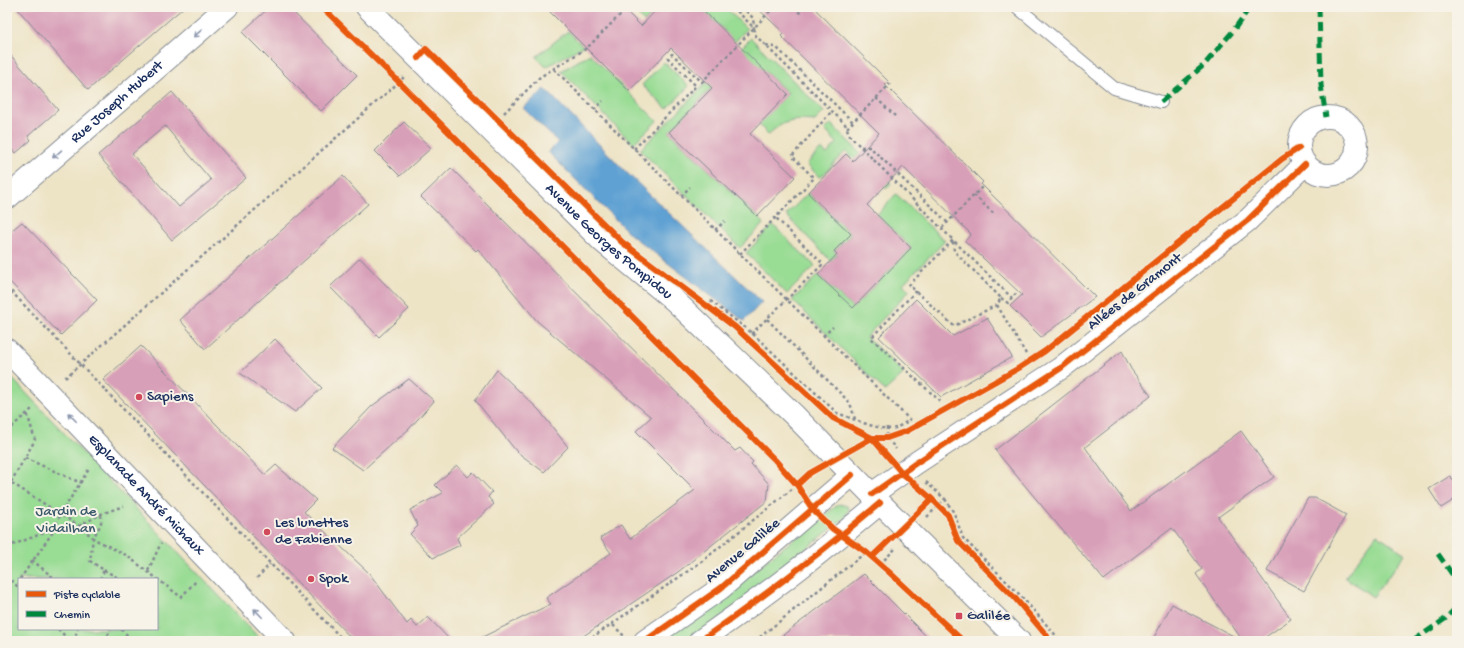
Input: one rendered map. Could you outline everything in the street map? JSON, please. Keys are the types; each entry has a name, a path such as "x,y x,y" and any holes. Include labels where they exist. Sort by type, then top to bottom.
{"street":[{"name":"Rue Joseph Hubert","path":"7,198 227,7"},
{"name":"Avenue Georges Pompidou","path":"367,7 602,241 675,301 794,415 852,475 1019,641"},
{"name":"Allées de Gramont","path":"876,499 916,463 1060,368 1248,220 1305,164"},
{"name":"Esplanade André Michaux","path":"7,350 285,641"},
{"name":"Avenue Galilée","path":"645,641 721,588 852,475"},
{"path":"700,641 751,605 841,536 876,499"}],"lane":[{"path":"1017,7 1114,88 1161,102"}],"path":[{"path":"503,114 540,77 587,48 628,7"},
{"path":"733,7 754,28"},
{"path":"742,7 753,18 756,36 845,124 850,136 861,148 1012,298"},
{"path":"634,150 696,86 668,58 672,54 702,82 774,7"},
{"path":"794,7 802,15"},
{"path":"765,45 777,48 853,122"},
{"path":"7,431 50,394 80,364 400,82 418,58"},
{"path":"554,69 715,230 910,420 895,428 864,424 855,419 837,413 750,336 705,301"},
{"path":"847,128 890,84"},
{"path":"876,98 895,116"},
{"path":"594,110 603,101"},
{"path":"498,109 509,120"},
{"path":"740,254 814,178 792,156 832,111"},
{"path":"861,148 870,147 948,223"},
{"path":"942,228 983,186"},
{"path":"681,196 690,188"},
{"path":"974,195 993,213"},
{"path":"750,336 823,264 776,218"},
{"path":"715,230 725,221"},
{"path":"953,240 909,285 954,326 997,305 1001,298"},
{"path":"953,240 954,251 1001,298 1008,303 1018,291"},
{"path":"7,287 344,641"},
{"path":"916,291 871,338 941,402"},
{"path":"997,305 1026,354"},
{"path":"767,318 850,403 855,419"},
{"path":"823,336 832,326"},
{"path":"750,336 833,418 846,424"},
{"path":"11,482 35,440 27,413"},
{"path":"879,438 887,438 907,431"},
{"path":"21,578 32,560 55,529 60,515 102,448"},
{"path":"25,458 81,483"},
{"path":"7,480 79,526 93,538 126,555 157,578"},
{"path":"587,641 613,625 701,562 799,483"},
{"path":"79,526 101,514 132,504 146,494"},
{"path":"945,499 954,513 964,538 1020,595 1060,640"},
{"path":"935,502 948,515 958,541 1014,597 1047,636"},
{"path":"101,514 101,524 93,538 90,561 118,578"},
{"path":"148,571 171,521"},
{"path":"7,547 55,529"},
{"path":"755,641 866,552"},
{"path":"32,560 54,578"},
{"path":"100,578 104,570"},
{"path":"7,576 16,585 18,582"},
{"path":"158,579 181,597 201,576"},
{"path":"613,625 629,641"},
{"path":"59,630 71,641 77,630"},
{"path":"105,641 110,630"},
{"path":"122,630 133,641"}],"green space":[{"path":"635,7 659,7 644,22 633,9"},
{"path":"700,7 725,7 747,29 702,76 690,66 725,31"},
{"path":"568,31 583,46 546,67 536,57"},
{"path":"751,38 824,112 815,121 801,120 784,123 768,135 759,124 788,93 745,53 669,132 764,223 740,248 640,150"},
{"path":"590,54 657,121 633,144 561,71"},
{"path":"664,62 689,86 667,109 642,85"},
{"path":"831,124 891,183 886,189 846,151 820,178 807,164 821,149 827,154 837,143 825,130"},
{"path":"808,193 851,234 834,251 837,254 831,261 786,215"},
{"path":"896,194 945,241 903,284 909,291 866,337 904,373 885,391 792,300 818,275 853,308 911,248 877,215"},
{"path":"773,225 815,266 787,294 746,253"},
{"name":"Jardin de Vidailhan","path":"7,373 262,641 7,641"},
{"path":"839,504 847,506 849,509 846,517 707,628 688,641 657,641 730,589"},
{"path":"1377,534 1405,554 1373,597 1345,577"}],"water":[{"path":"545,89 627,173 762,302 744,321 631,235 548,152 558,142 523,108"}],"building":[{"path":"16,7 184,7 88,90"},
{"path":"270,7 288,7 357,75 321,111 242,32"},
{"path":"545,7 622,7 641,26 659,7 700,7 788,94 750,134 795,177 757,216 669,132 712,88 671,48 629,91"},
{"path":"756,7 813,7 889,82 885,85 983,182 981,184 1095,297 1041,337 1010,306 1022,295 965,241 971,234 903,167 867,205 911,248 853,308 818,275 837,254 834,251 851,234 808,193 846,154 853,161 879,133 781,36 784,33"},
{"path":"7,51 58,110 28,136 31,140 16,153 7,141"},
{"path":"172,92 246,178 172,240 98,155","holes":["165,126 211,180 179,207 132,154"]},
{"path":"404,122 431,148 400,176 375,151"},
{"path":"451,168 735,451 740,448 753,462 751,464 769,484 767,501 678,572 576,641 474,641 551,604 546,598 611,553 600,538 621,525 630,539 695,490 636,431 651,417 537,321 478,249 476,251 421,197"},
{"path":"343,176 368,204 205,349 180,320"},
{"path":"22,222 97,300 61,335 7,279 7,234"},
{"path":"360,258 409,309 379,337 330,287"},
{"path":"916,299 953,336 987,318 1012,357 941,397 879,337"},
{"path":"275,339 322,388 295,412 240,373"},
{"path":"141,346 265,475 276,465 316,500 304,512 369,573 407,624 411,620 417,627 428,617 451,641 354,641 103,380"},
{"path":"1122,351 1131,369 1151,396 1085,447 1131,511 1241,431 1274,477 1218,517 1291,619 1260,641 1243,641 1196,574 1202,569 1172,528 1104,580 995,450"},
{"path":"497,370 539,410 568,447 544,472 517,452 475,400"},
{"path":"409,379 434,401 409,429 363,470 332,448 372,406"},
{"path":"457,465 468,477 473,472 492,492 488,497 494,504 457,538 460,545 433,558 410,534 418,526 410,510 443,493 435,485"},
{"path":"1450,476 1457,486 1457,498 1441,508 1429,489"},
{"path":"1308,498 1315,498 1346,515 1304,591 1267,571"},
{"path":"864,574 931,641 775,641"},
{"path":"1172,604 1243,641 1152,641"}],"marked path":[{"path":"1161,102 1204,65 1233,31 1250,7"},
{"path":"1319,7 1321,85 1326,117"},
{"path":"1438,554 1457,581"},
{"path":"1413,641 1445,619 1457,607"}],"cycle path":[{"path":"322,7 399,82 775,460 797,485 813,510 833,529 866,552 889,572 963,641"},
{"path":"418,58 426,49 622,242 735,327 833,418 872,438 902,473 932,499 872,557"},
{"path":"797,485 810,473 872,438 887,438 907,431 1019,368 1045,351 1282,159 1299,148"},
{"path":"872,494 916,463 1061,368 1248,220 1305,164"},
{"path":"645,641 721,588 852,475"},
{"path":"932,499 948,515 958,541 1014,597 1047,636 1045,641"},
{"path":"700,641 792,574 880,503"}],"place":[{"name":"Sapiens","path":"139,397"},
{"name":"Les lunettes de Fabienne","path":"267,532"},
{"name":"Spok","path":"311,579"},
{"name":"Galilée","path":"959,616"}]}
